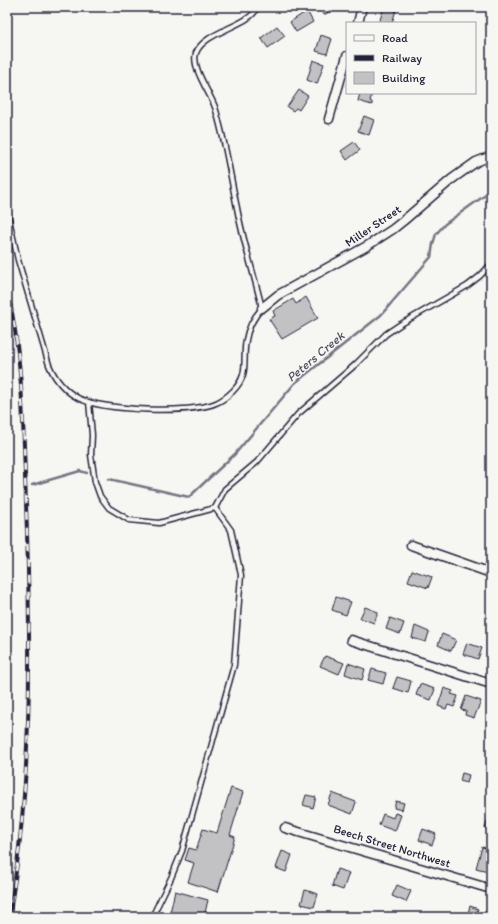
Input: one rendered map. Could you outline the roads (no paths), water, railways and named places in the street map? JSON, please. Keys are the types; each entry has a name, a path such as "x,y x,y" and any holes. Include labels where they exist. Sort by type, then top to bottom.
{"street":[{"path":"358,22 362,7"},
{"path":"329,119 346,60"},
{"name":"Miller Street","path":"262,308 278,295 367,246 393,229 452,178 476,162 491,156"},
{"path":"411,545 491,573"},
{"path":"351,640 491,684"},
{"name":"Beech Street Northwest","path":"285,828 491,889"}],"lane":[{"path":"7,210 18,260 52,371 63,387 70,393 79,399 108,406 177,410 216,404 227,397 241,381 244,372 246,338 249,327 254,317 262,308 237,208 233,181 215,107 196,66 195,59 198,48 202,44 213,36 253,15 257,7"},
{"path":"89,402 92,435 91,455 96,489 109,508 129,520 159,523 215,508 226,489 257,462 298,414 310,402 355,365 380,339 401,324 467,286 491,264"},
{"path":"152,917 182,851 234,665 241,575 231,530 215,508"}],"waterway":[{"name":"Peters Creek","path":"109,479 189,497 235,454 295,383 381,315 431,257 436,234 445,224 491,191"},
{"name":"Peters Creek","path":"32,485 80,471 87,473"}],"railway":[{"path":"7,289 17,342 22,396 29,607 26,762 17,866 9,917"}]}
